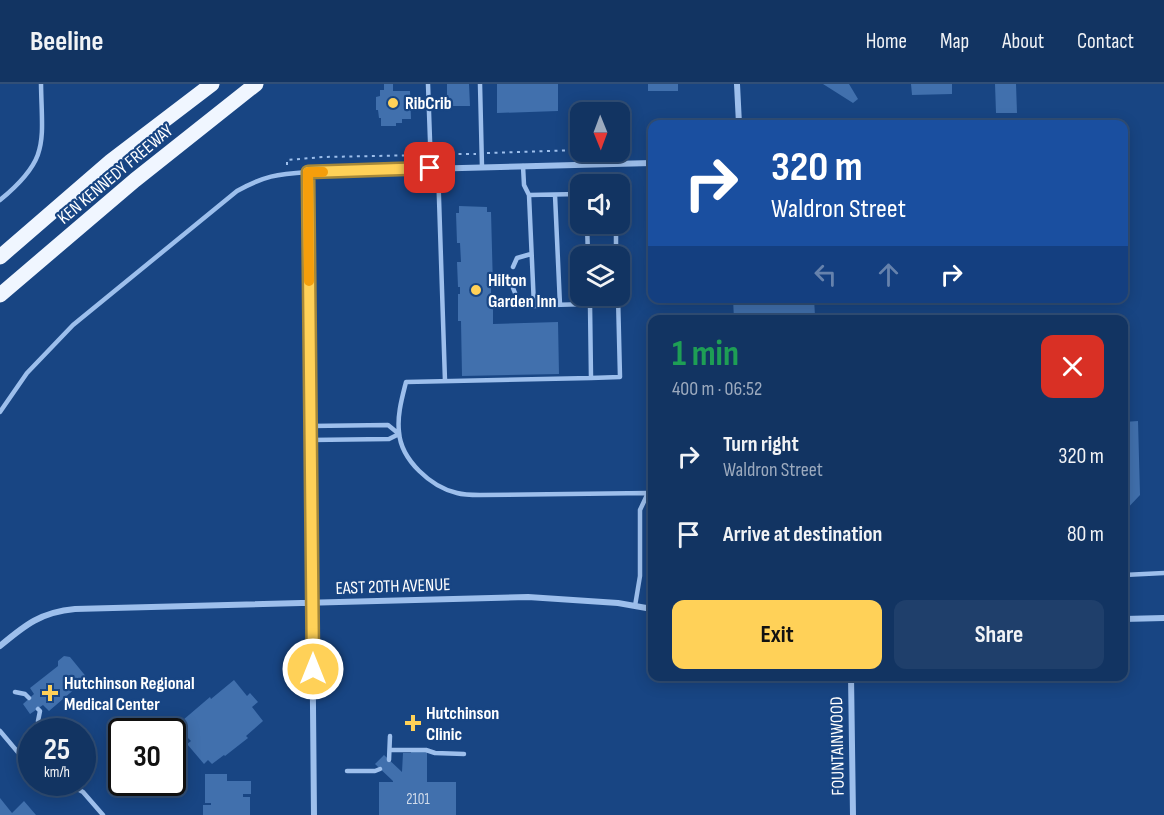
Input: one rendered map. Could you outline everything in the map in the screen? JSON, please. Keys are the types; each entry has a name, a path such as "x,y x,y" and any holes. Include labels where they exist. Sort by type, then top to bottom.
{"highway":[{"name":"KEN KENNEDY FREEWAY","path":"0,258 111,161 212,84"},
{"name":"KEN KENNEDY FREEWAY","path":"0,296 135,180 256,84"}],"street":[{"path":"737,84 739,120"},
{"path":"314,815 308,172 648,163"},
{"name":"EAST 20TH AVENUE","path":"0,646 41,616 56,611 528,597 648,608"},
{"path":"1128,619 1164,618"},
{"name":"FOUNTAINWOOD","path":"851,681 853,815"}],"lane":[{"path":"0,200 33,168 40,152 42,139 41,84"},
{"path":"428,84 445,381"},
{"path":"480,84 482,166"},
{"path":"512,278 519,303 537,306 531,254 529,195 524,185 523,166"},
{"path":"0,412 27,373 73,325 237,192 254,182 276,174 308,172"},
{"path":"529,195 570,194"},
{"path":"555,195 560,305"},
{"path":"513,267 517,258 531,254"},
{"path":"551,305 570,305"},
{"path":"590,306 591,378"},
{"path":"618,306 620,377 406,382 399,410 399,434 416,468 434,483 456,493 480,495 648,493 640,510 640,576 635,606"},
{"path":"310,426 388,425 399,434"},
{"path":"310,441 389,440 399,434"},
{"path":"1128,575 1164,573"},
{"path":"15,692 26,694 29,698"},
{"path":"38,709 40,711 38,718"},
{"path":"0,731 18,752"},
{"path":"389,760 390,736"},
{"path":"391,750 426,750 435,753 464,754"},
{"path":"347,771 375,771 380,768"},
{"path":"86,796 103,815"}],"building":[{"name":"RibCrib","path":"384,84 393,84 393,91 410,91 411,119 402,119 402,123 396,123 396,126 381,126 381,118 376,110 376,97 380,96 380,90 384,90"},
{"path":"447,84 469,84 470,106 447,106"},
{"path":"497,84 558,84 558,111 497,113"},
{"path":"648,84 678,84 678,91 648,91"},
{"path":"823,84 849,84 858,99 853,103"},
{"path":"911,84 952,84 952,94 912,95"},
{"path":"995,84 1016,84 1017,113 996,113"},
{"name":"Hilton Garden Inn","path":"459,206 487,207 487,212 491,212 493,324 558,322 559,374 462,376 461,321 458,321 460,287 458,287 457,262 461,262 460,243 457,243 456,213 459,213"},
{"path":"733,303 814,303 815,315 734,315"},
{"path":"1138,421 1140,495 1128,508 1128,422"},
{"path":"64,656 70,657 88,679 87,684 82,688 77,687 49,711 43,705 30,714 23,704 34,694 30,688 58,666 58,661"},
{"path":"234,680 247,696 250,693 258,702 252,707 263,721 246,736 248,738 225,756 212,764 208,760 204,764 187,744 191,741 186,736 185,718 210,697 211,699"},
{"path":"411,751 427,752 427,782 456,782 456,815 379,815 379,782 393,781 375,764 384,755 402,772 403,753 411,753"},
{"path":"205,774 227,774 227,781 251,781 251,794 243,794 243,797 250,797 250,815 203,815 203,805 211,805 211,803 205,803"},
{"path":"0,798 12,813 24,801 36,815 0,815"}],"slow traffic":[{"path":"309,281 308,172 323,172"}],"place":[{"name":"RibCrib","path":"393,103"},
{"name":"Hilton Garden Inn","path":"476,290"},
{"name":"Hutchinson Regional Medical Center","path":"50,693"},
{"name":"Hutchinson Clinic","path":"413,723"}],"route":[{"path":"313,669 308,172 430,168"}]}
